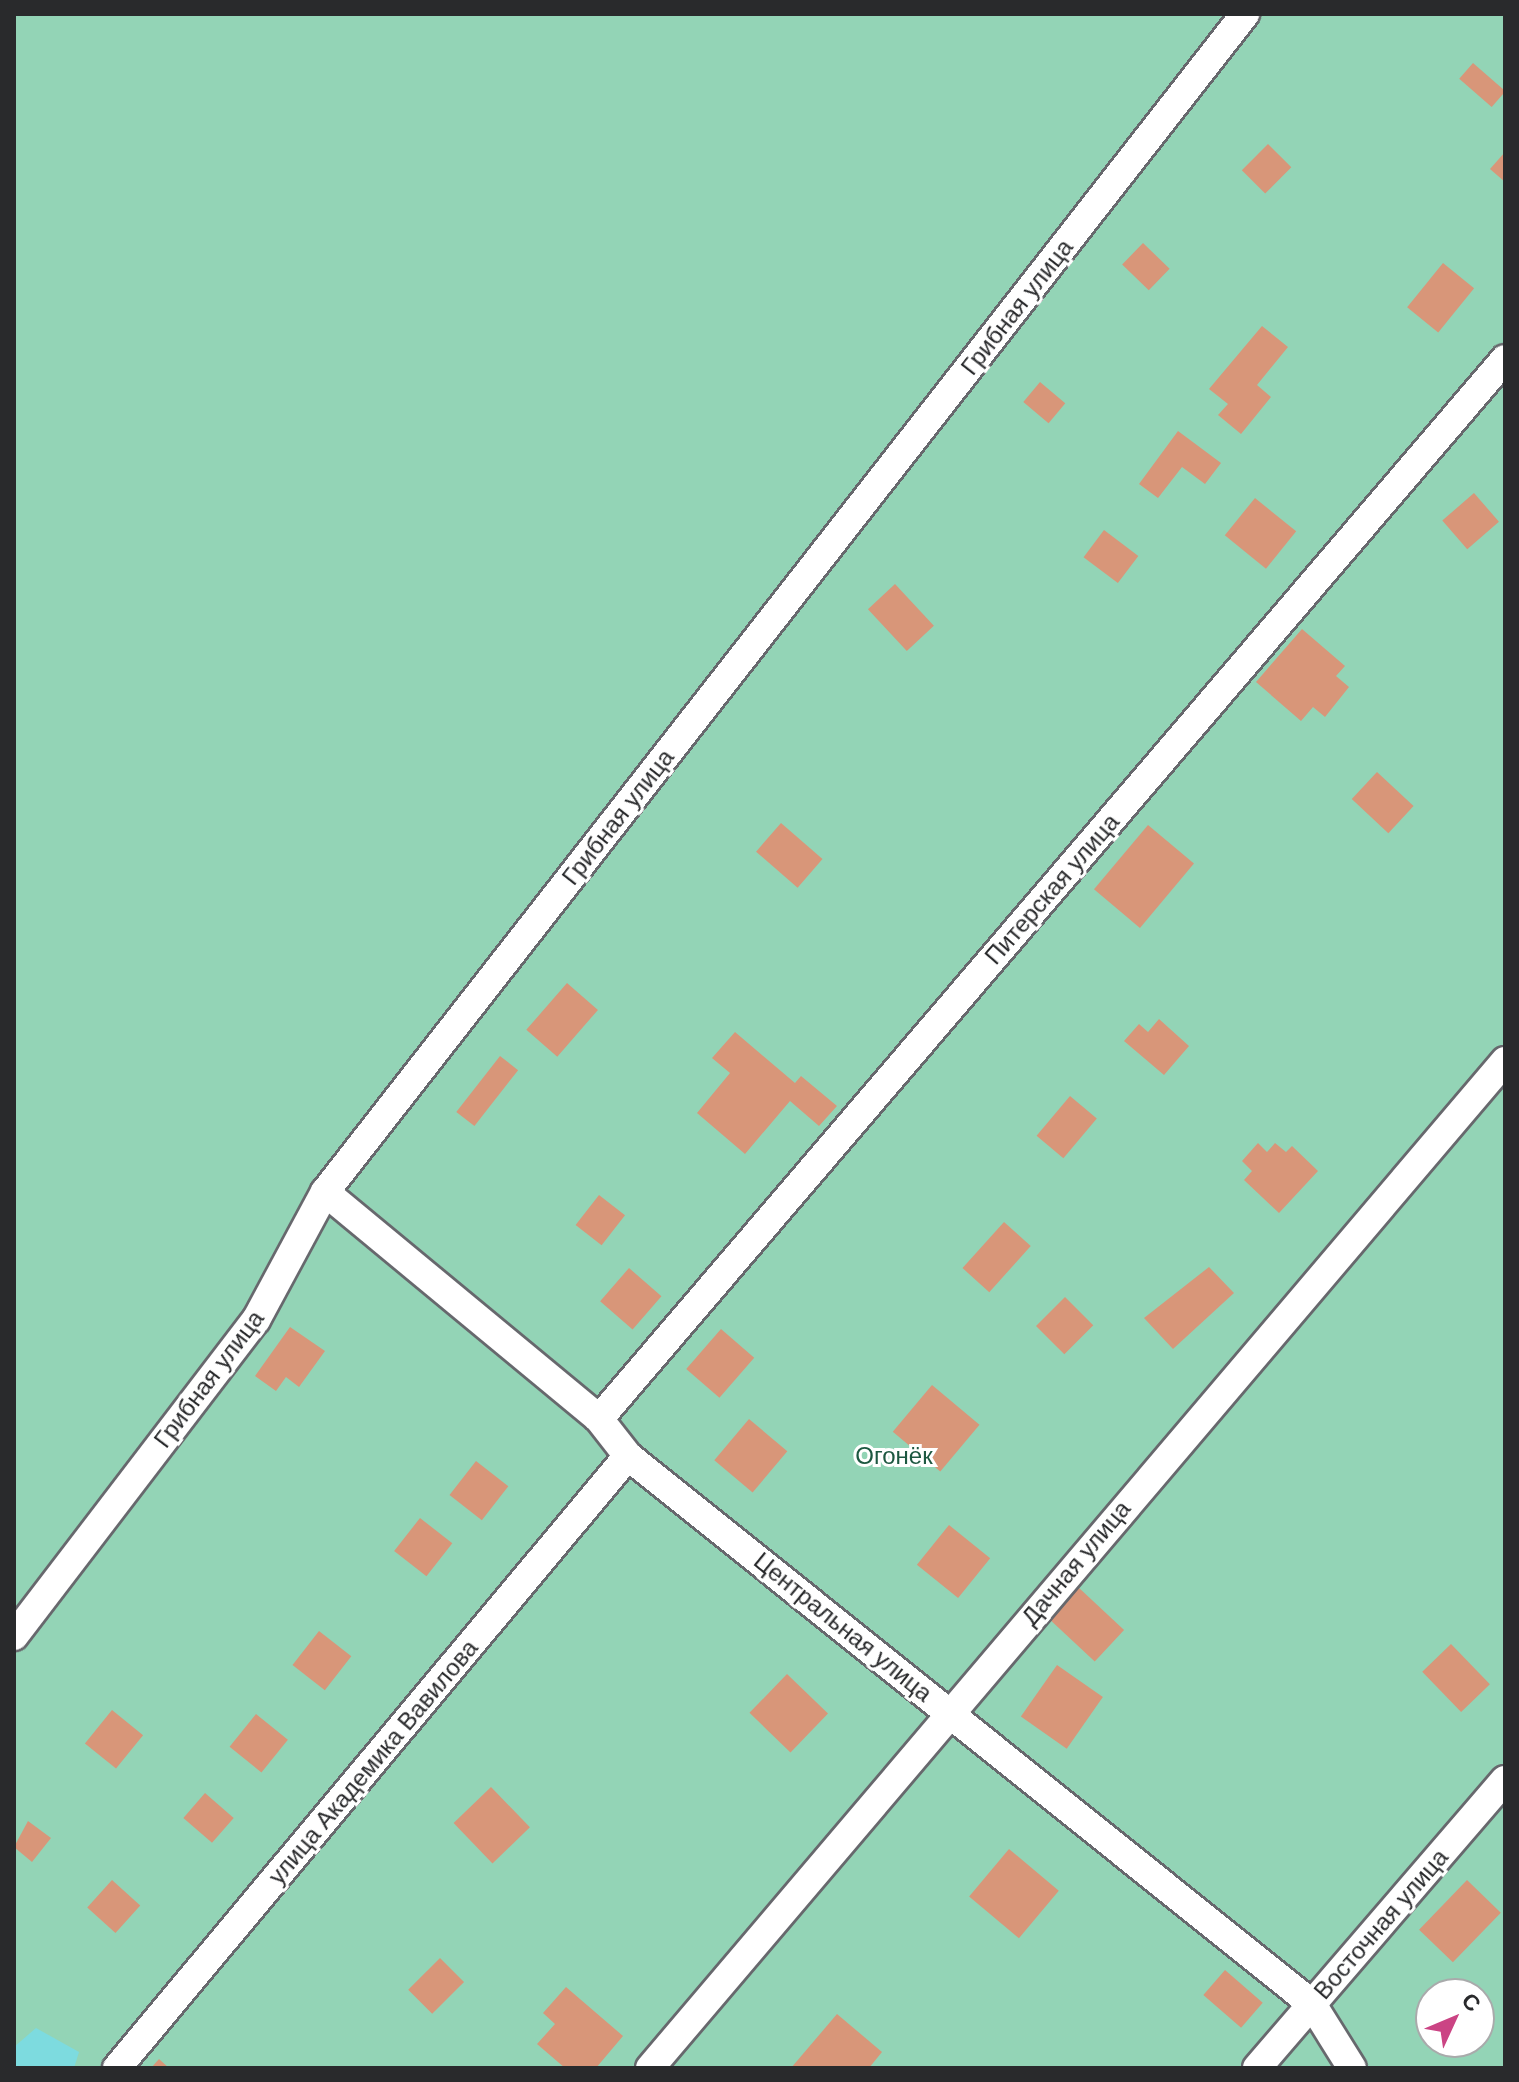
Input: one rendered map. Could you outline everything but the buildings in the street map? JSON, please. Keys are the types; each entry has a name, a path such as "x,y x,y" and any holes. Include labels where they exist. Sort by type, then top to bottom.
{"street":[{"name":"Грибная улица","path":"14,1636 256,1320 325,1192 1245,14"},
{"name":"Питерская улица","path":"599,1419 1505,359"},
{"name":"Дачная улица","path":"650,2068 949,1712 1505,1061"},
{"name":"Центральная улица","path":"325,1192 599,1419 628,1456 1312,2004 1352,2068"},
{"name":"улица Академика Вавилова","path":"117,2068 628,1456"},
{"name":"Восточная улица","path":"1257,2068 1505,1780"}],"green space":[{"name":"Огонёк","path":"14,14 1505,14 1505,2068 14,2068"}],"water":[{"path":"36,2028 79,2052 74,2068 16,2068 14,2047"}]}
